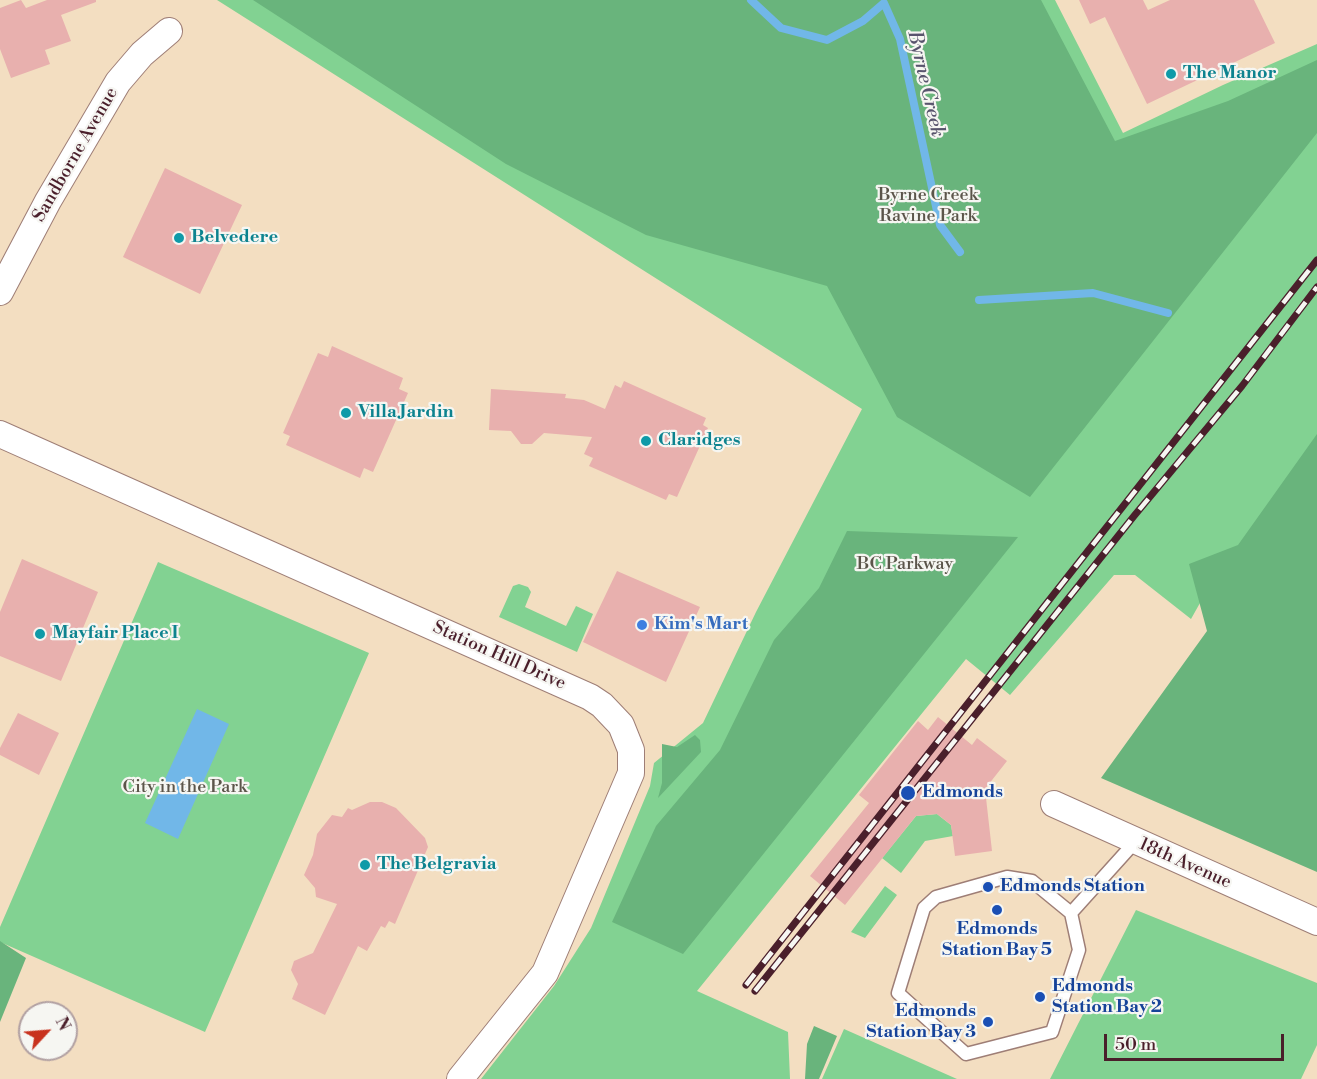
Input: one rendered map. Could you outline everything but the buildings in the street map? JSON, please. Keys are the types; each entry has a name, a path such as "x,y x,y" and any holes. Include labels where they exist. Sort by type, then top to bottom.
{"street":[{"name":"Sandborne Avenue","path":"0,292 48,201 118,82 142,54 169,31"},
{"name":"Station Hill Drive","path":"0,434 590,697 602,705 621,725 631,750 631,773 545,973 460,1079"},
{"name":"18th Avenue","path":"1054,804 1317,922"}],"lane":[{"path":"1071,913 1136,842"},
{"path":"1007,877 1032,881 1071,913 1079,950 1052,1032 966,1054 898,993 924,908 936,897 1007,877"}],"green space":[{"name":"BC Parkway","path":"217,0 1055,0 1123,133 1223,85 1317,44 1317,594 1223,562 1191,619 1135,575 1114,575 1010,695 966,659 697,991 788,1032 790,1079 481,1079 554,986 591,928 650,786 654,763 703,723 756,612 862,409"},
{"name":"Byrne Creek Ravine Park","path":"253,0 1041,0 1115,141 1228,101 1317,60 1317,133 1030,497 897,417 827,286 646,235 506,164"},
{"path":"1317,434 1317,872 1101,778 1207,631 1189,564 1238,545"},
{"name":"BC Parkway","path":"847,531 1018,537 683,954 612,922 656,826 720,750 774,640 819,588"},
{"name":"City in the Park","path":"158,562 369,653 205,1032 0,942 0,927"},
{"path":"519,584 528,587 531,592 525,607 566,626 576,606 593,614 577,652 499,617 513,586"},
{"path":"695,735 700,740 701,752 658,798 662,783 662,744 677,747"},
{"path":"937,814 951,825 953,836 925,841 901,873 882,858 916,816"},
{"path":"885,886 897,895 865,938 851,932"},
{"path":"1136,910 1317,983 1317,1045 1301,1079 1050,1079"},
{"path":"0,941 26,958 0,1022"},
{"path":"814,1026 837,1036 819,1079 805,1079 807,1044"},
{"path":"844,1029 957,1079 822,1079"}],"water":[{"path":"197,709 229,724 178,839 145,823"}],"waterway":[{"name":"Byrne Creek","path":"751,0 781,28 827,40 863,21 884,3 900,39 940,225 960,252"},
{"name":"Byrne Creek","path":"979,300 1093,293 1168,313"}],"railway":[{"path":"746,985 1317,260"},
{"path":"755,991 1134,516 1242,386 1317,287"}],"place":[{"name":"The Manor","path":"1171,74"},
{"name":"Belvedere","path":"179,238"},
{"name":"Villa Jardin","path":"346,413"},
{"name":"Claridges","path":"646,441"},
{"name":"Kim's Mart","path":"642,625"},
{"name":"Mayfair Place I","path":"40,634"},
{"name":"Edmonds","path":"908,793"},
{"name":"The Belgravia","path":"365,865"},
{"name":"Edmonds Station","path":"988,887"},
{"name":"Edmonds Station Bay 5","path":"997,910"},
{"name":"Edmonds Station Bay 2","path":"1040,997"},
{"name":"Edmonds Station Bay 3","path":"988,1022"}]}
